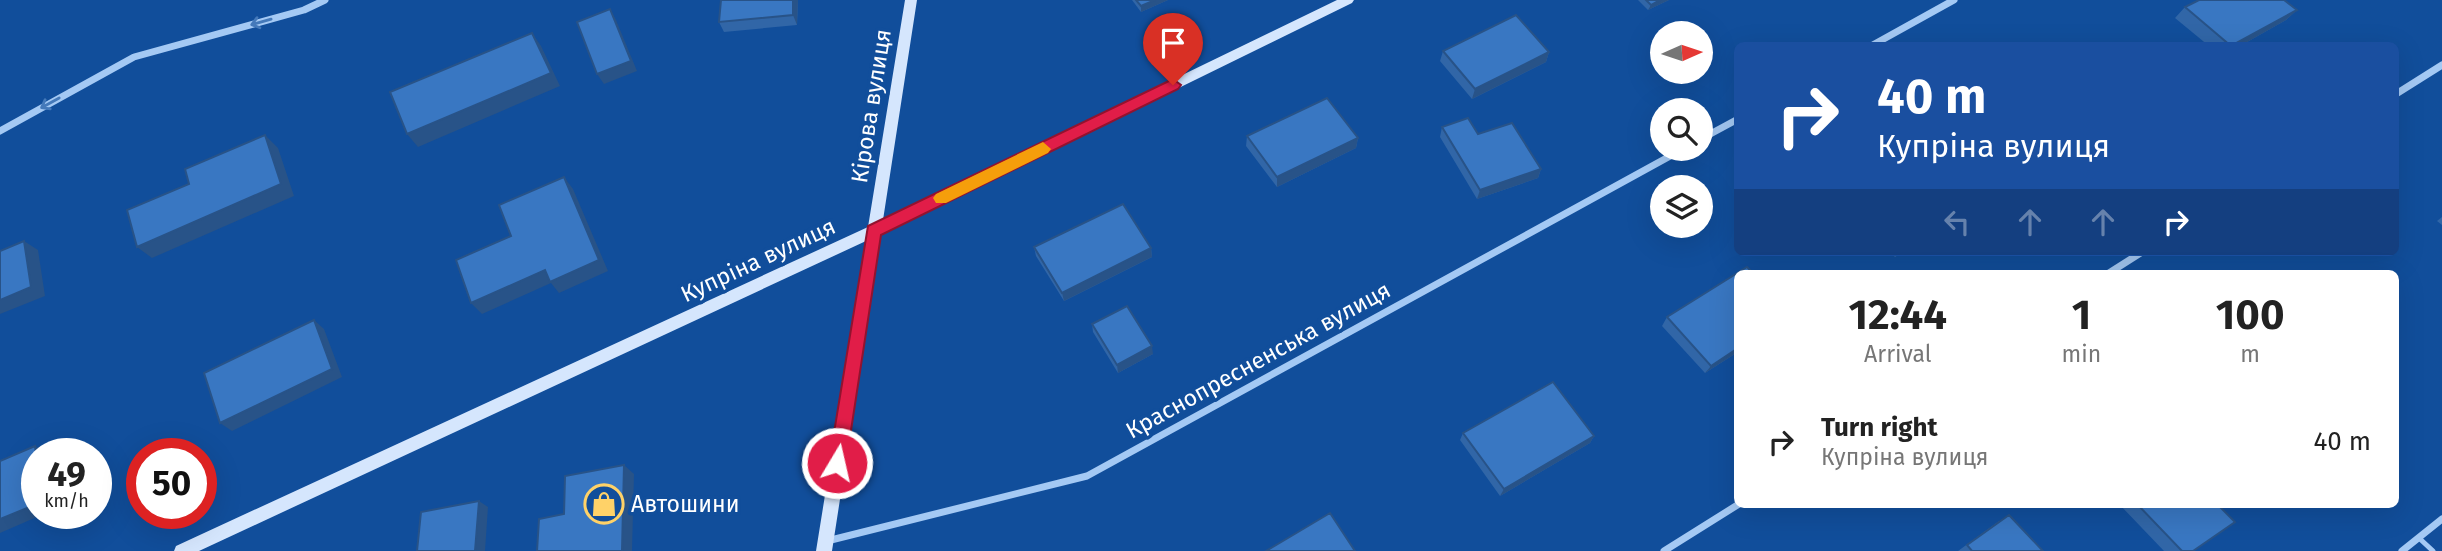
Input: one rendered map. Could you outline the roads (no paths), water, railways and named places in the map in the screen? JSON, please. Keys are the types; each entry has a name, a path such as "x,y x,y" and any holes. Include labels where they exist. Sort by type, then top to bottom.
{"main road":[{"name":"Купріна вулиця","path":"182,551 874,231 1348,0"},
{"name":"Кірова вулиця","path":"825,546 874,231 914,2"}],"street":[{"path":"297,0 304,10"},
{"path":"0,131 134,57 304,10 325,0"},
{"path":"1878,42 1954,0"},
{"path":"2399,92 2442,65"},
{"path":"1713,133 1734,121"},
{"name":"Краснопресненська вулиця","path":"825,546 1087,476 1661,161"},
{"path":"2114,270 2136,256"},
{"path":"1664,551 1734,507"},
{"path":"2402,551 2442,519"}],"lane":[{"path":"2418,538 2432,551"}],"place":[{"name":"Автошини","path":"604,504"}]}
